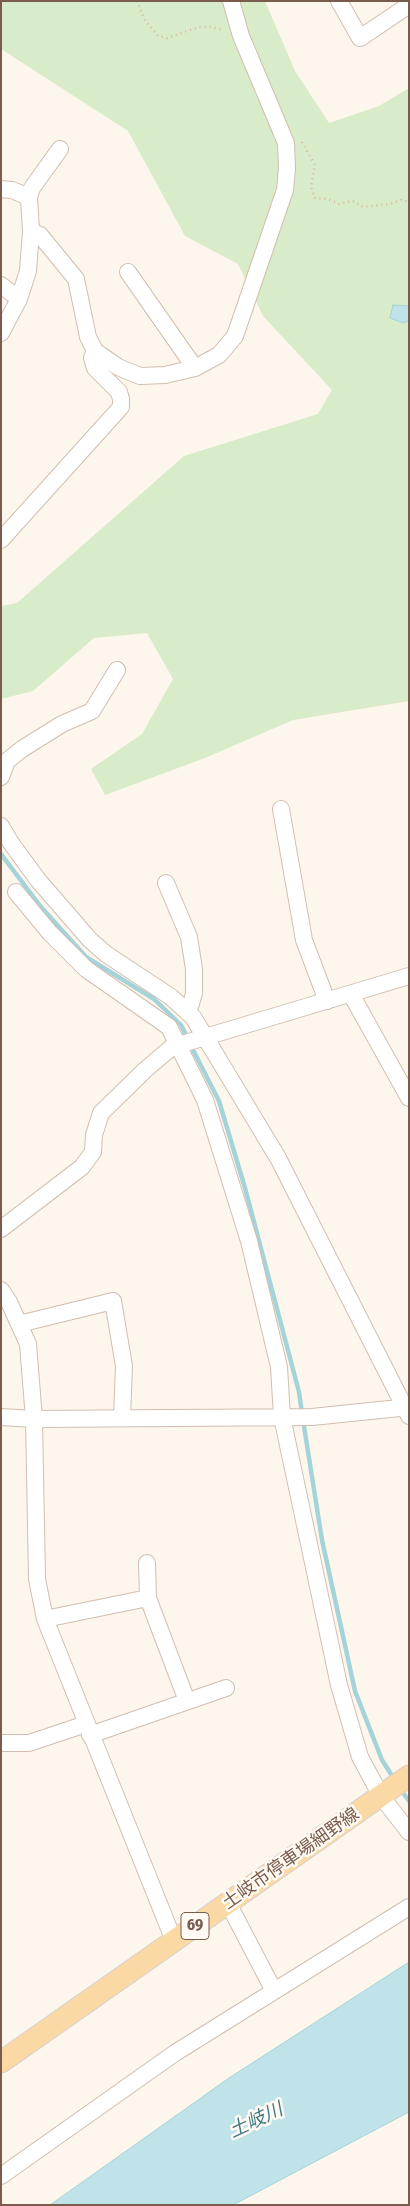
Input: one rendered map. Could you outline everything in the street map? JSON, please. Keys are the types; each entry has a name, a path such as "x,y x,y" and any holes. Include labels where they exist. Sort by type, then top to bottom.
{"main road":[{"name":"土岐市停車場細野線","path":"1,2062 409,1776"}],"street":[{"path":"31,231 40,235 76,279 88,337 95,351 118,367 140,376 165,375 194,368 219,355 235,336 285,190 286,143 241,36 231,1"},
{"path":"339,1 360,38 409,5"},
{"path":"1,333 19,300 28,271 31,231 29,197 32,188 60,149"},
{"path":"1,189 12,190 29,197"},
{"path":"128,272 194,368"},
{"path":"1,286 19,300"},
{"path":"1,540 121,407 119,392 95,368 92,358 95,351"},
{"path":"1,777 7,761 22,749 62,724 92,711 117,670"},
{"path":"281,810 304,940 327,1001"},
{"path":"1,826 22,859 66,913 106,954 171,997 186,1011 190,1042 248,1240 279,1368 339,1685 360,1758 385,1793 409,1832"},
{"path":"166,883 189,937 194,969 194,993 191,1004 186,1011"},
{"path":"1,1417 34,1419 312,1417 408,1410 278,1158 190,1042 86,969 50,933 16,892"},
{"path":"86,969 106,954"},
{"path":"1,1229 82,1167 93,1152 94,1135 101,1113 145,1070 172,1047 409,976"},
{"path":"351,994 409,1098"},
{"path":"1,1290 28,1344 34,1419 37,1579 45,1619 174,1941"},
{"path":"19,1324 113,1301 124,1366 122,1418"},
{"path":"146,1563 148,1598 187,1701"},
{"path":"45,1619 148,1598"},
{"path":"1,1743 29,1743 88,1730 226,1688"},
{"path":"228,1903 274,1991"},
{"path":"1,2176 175,2053 409,1907"}],"path":[{"path":"137,1 144,19 158,36 167,38 199,27 210,27 241,36"},
{"path":"286,143 303,142 306,145 315,165 311,187 315,198 328,199 339,204 353,201 363,207 390,204 401,200 409,202"}],"green space":[{"path":"1,1 265,1 295,71 329,123 379,106 409,88 409,701 293,720 205,758 105,795 91,769 142,734 173,679 147,633 94,638 33,691 1,699 1,606 17,603 184,456 318,414 332,390 263,316 238,264 185,236 128,131 1,49"}],"water":[{"path":"393,305 409,306 409,321 403,323 390,318"},
{"name":"土岐川","path":"409,1962 409,2112 233,2205 50,2205 229,2078"}],"waterway":[{"path":"1,854 41,907 86,957 154,999 181,1025 188,1039"},
{"path":"191,1046 219,1101 245,1188 299,1392 302,1413"},
{"path":"303,1420 322,1540 355,1691 382,1760 394,1779"},
{"path":"401,1790 409,1801"}]}
